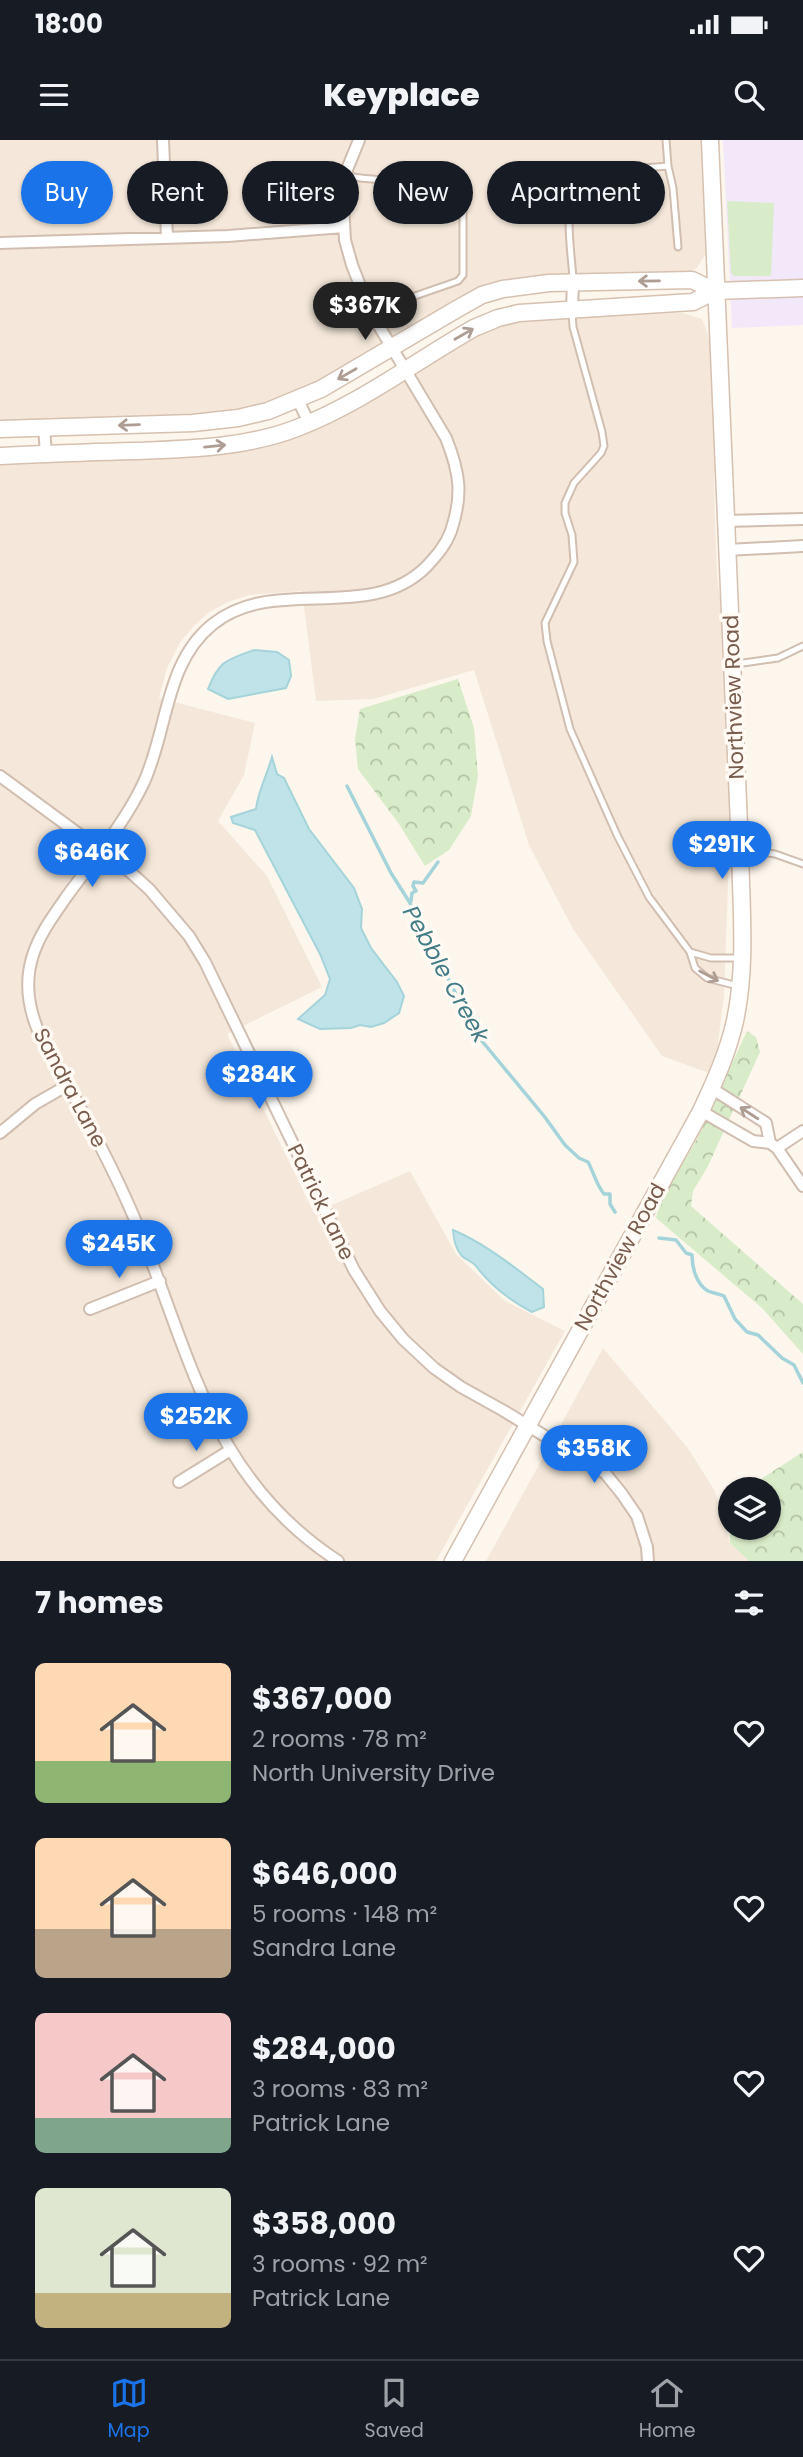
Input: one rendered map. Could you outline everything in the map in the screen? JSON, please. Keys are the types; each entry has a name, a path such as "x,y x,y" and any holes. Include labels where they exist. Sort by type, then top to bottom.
{"street":[{"path":"163,140 167,238"},
{"name":"Sandra Lane","path":"351,161 359,140"},
{"name":"Northview Road","path":"453,1561 701,1111 731,1037 742,958 740,849 710,140"},
{"name":"Sandra Lane","path":"336,1561 276,1511 229,1451 203,1400 160,1281 117,1179 37,1028 32,1016 29,973 41,934 129,810 144,782 158,747 179,668 189,648 206,630 226,614 244,606 272,601 362,597 390,591 421,572 437,556 448,539 458,505 459,475 456,463 446,438 364,300 352,265 344,224"},
{"path":"0,243 284,233 344,228"},
{"path":"0,429 238,418 298,400 320,389 482,295 525,285 692,280 715,291"},
{"path":"572,309 573,282"},
{"path":"0,456 218,447 256,440 331,413 474,328 498,318 519,313 693,302 715,291 803,288"},
{"path":"298,400 309,423"},
{"path":"44,427 46,454"},
{"path":"726,521 803,519"},
{"path":"727,550 803,546"},
{"name":"Patrick Lane","path":"0,776 129,870 164,904 189,936 205,962 354,1270 380,1311 403,1339 434,1368 461,1387 605,1473 637,1516 647,1548 648,1561"},
{"path":"0,1133 35,1104 68,1085"},
{"path":"711,1088 766,1123 773,1145 803,1186"},
{"path":"701,1111 753,1141 773,1145 803,1131"},
{"path":"90,1309 160,1281"},
{"path":"179,1482 229,1451"}],"lane":[{"path":"666,140 678,247"},
{"path":"573,282 569,205 575,184 583,173 668,166"},
{"path":"359,178 431,188 463,203 463,275 458,281 412,297"},
{"path":"572,309 573,327 604,446 568,493 565,513 572,536 573,562 545,623 547,641 570,729 606,814 649,897 690,952 695,968 707,978 740,986"},
{"path":"733,664 778,658 803,646"},
{"path":"740,849 775,854 803,864"},
{"path":"690,952 711,958 742,958"}],"shaded area":[{"path":"0,140 707,140 705,255 697,268 688,272 543,277 372,351 301,390 240,410 189,417 0,422"},
{"path":"723,140 803,140 803,325 732,328"},
{"path":"683,313 702,319 708,335 714,369 717,452 714,476 715,520 722,613 730,826 724,996 717,1051 709,1073 662,1056 573,929 529,845 474,670 373,699 316,701 302,591 249,595 208,613 181,641 167,668 159,698 255,723 244,775 218,821 267,876 322,987 227,1034 314,1213 410,1171 456,1254 505,1301 565,1331 436,1561 0,1561 0,461 238,450 494,326 512,321 581,315"},
{"path":"603,1348 687,1447 715,1491 718,1501 718,1540 729,1540 749,1561 486,1561"}],"green space":[{"path":"727,201 774,203 771,276 734,276 731,273"},
{"path":"458,679 474,728 478,776 471,816 449,850 425,866 399,824 358,769 355,739 360,709"},
{"path":"747,1031 756,1037 760,1052 707,1168 693,1191 691,1206 803,1304 803,1354 762,1308 656,1218 660,1201 697,1139"},
{"path":"803,1452 803,1561 749,1561 730,1543 730,1540 781,1540 781,1477 764,1477"}],"water":[{"path":"254,650 277,652 289,660 291,676 286,688 228,699 208,689 220,667 237,656"},
{"path":"272,757 277,774 284,778 309,829 354,888 362,909 361,928 371,948 397,982 404,996 399,1013 384,1023 371,1027 360,1025 320,1029 298,1019 325,995 330,979 320,954 255,830 233,823 231,817 256,809"},
{"path":"453,1230 488,1249 543,1289 544,1307 532,1312 501,1292 460,1253 455,1244"}],"waterway":[{"name":"Pebble Creek","path":"347,786 391,873 410,903 472,1029 565,1145 579,1158 588,1162 601,1190 604,1194 610,1194 610,1204 615,1212"},
{"path":"411,901 412,893 416,891 414,882 423,883 438,862"},
{"name":"Pebble Creek","path":"659,1238 676,1240 686,1253 692,1255 700,1284 708,1291 724,1296 735,1319 747,1332 758,1335 782,1358 794,1365 803,1383"}]}
